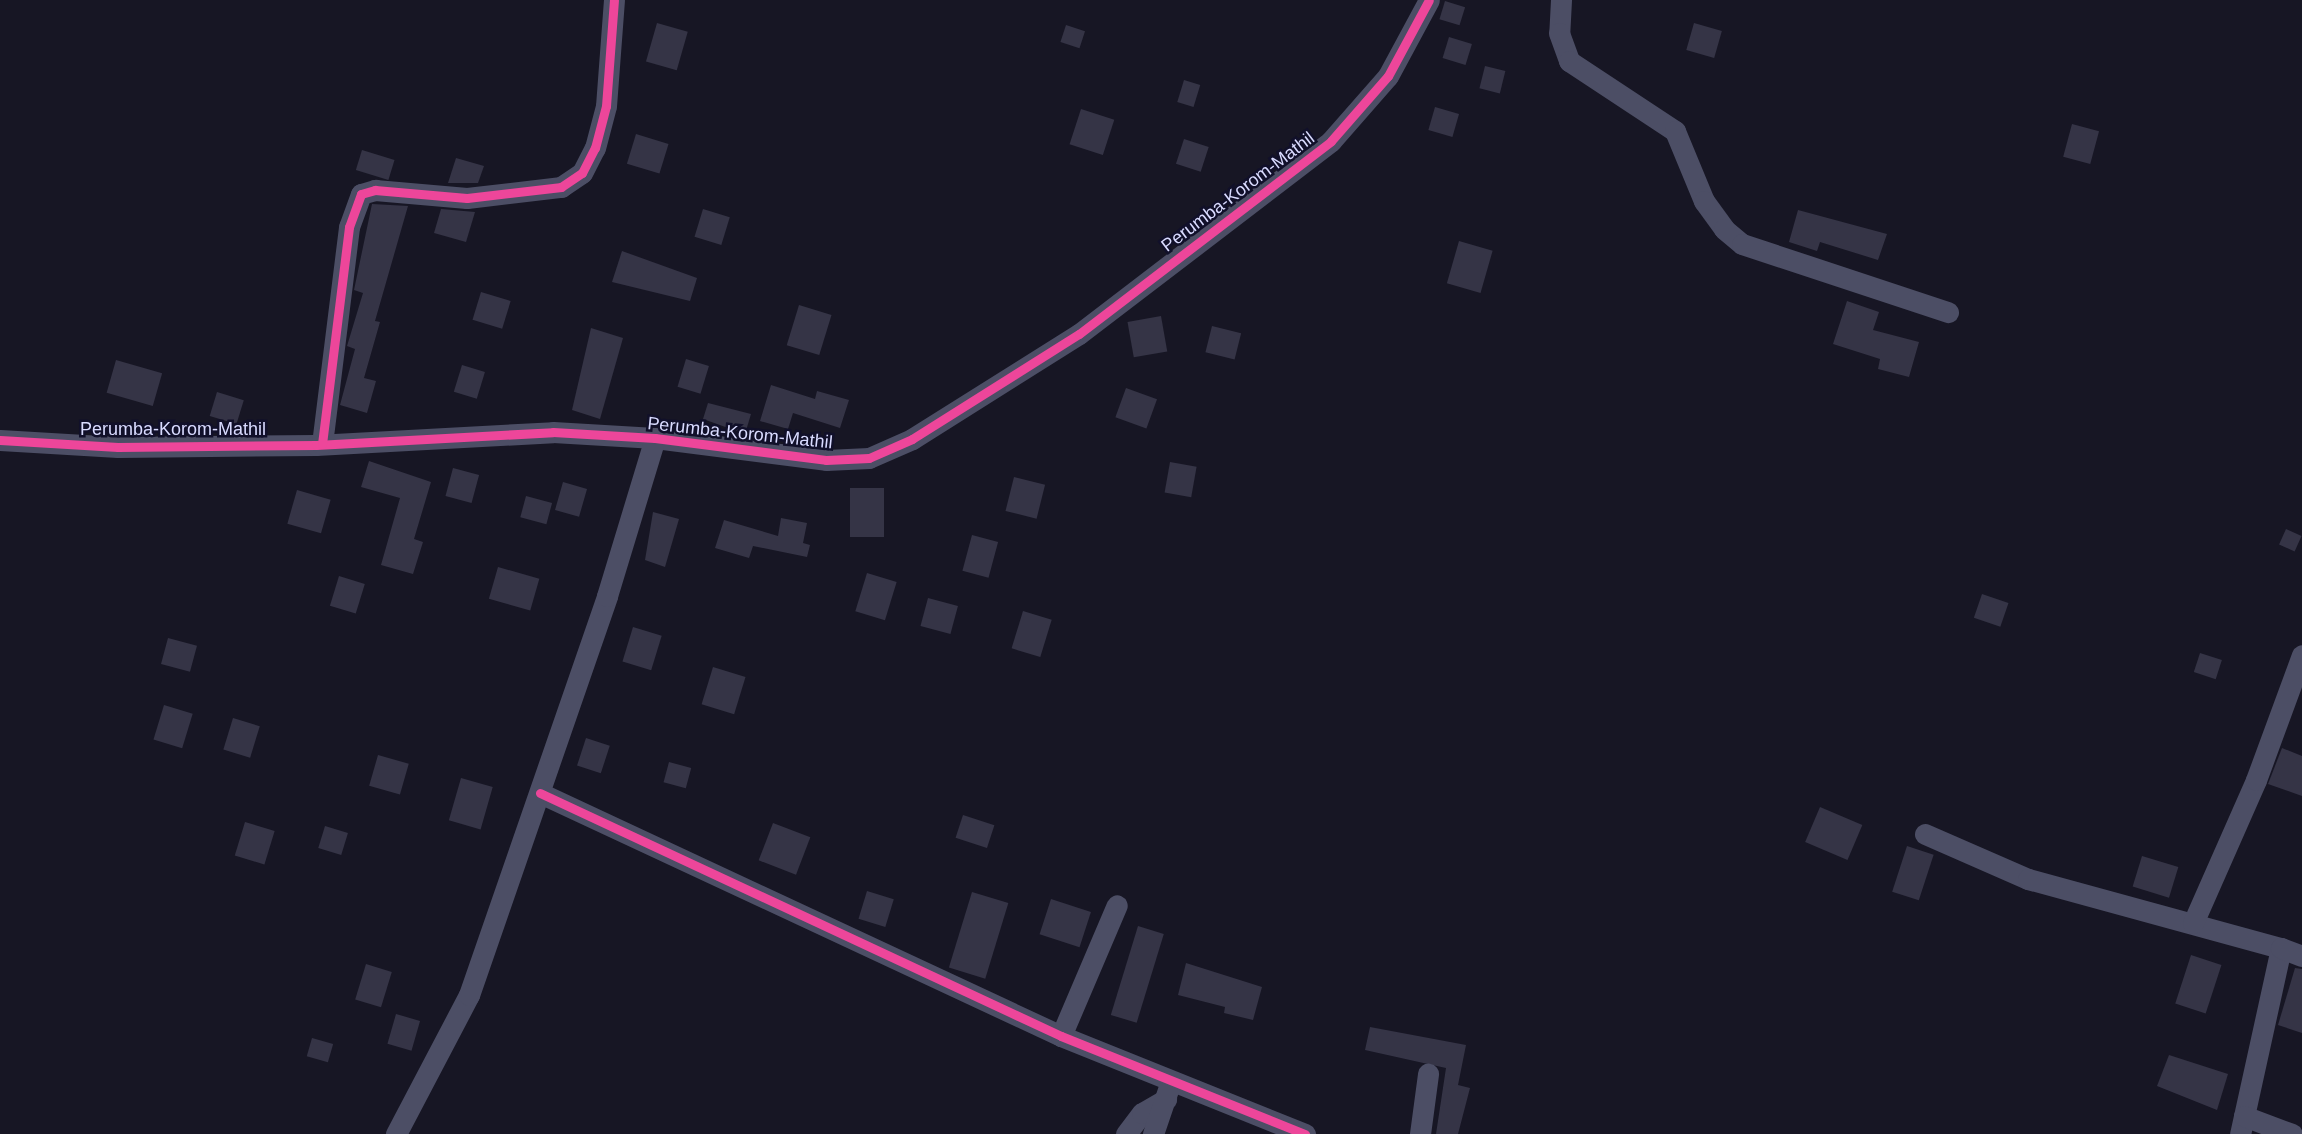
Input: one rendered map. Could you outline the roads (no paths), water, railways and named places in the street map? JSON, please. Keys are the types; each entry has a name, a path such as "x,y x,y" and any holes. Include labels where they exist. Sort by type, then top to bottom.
{"street":[{"path":"322,444 349,227 361,194 375,190 467,198 561,187 582,173 595,148 606,106 614,0"},
{"name":"Perumba-Korom-Mathil","path":"0,440 118,447 322,444 553,432 655,438 826,460 869,458 912,439 1079,334 1331,141 1388,76 1429,0"},
{"path":"1562,0 1559,33 1569,61 1675,131 1704,201 1724,229 1742,244 1948,312"},
{"path":"396,1134 469,995 509,871 540,793 655,438"},
{"path":"2193,923 2256,780 2302,655"},
{"path":"540,793 1061,1036 1168,1090 1305,1134"},
{"path":"1926,834 2028,879 2193,923 2302,956"},
{"path":"1061,1036 1117,905"},
{"path":"2281,948 2242,1125 2292,1134"},
{"path":"1420,1134 1428,1074"},
{"path":"1126,1134 1142,1113 1168,1090"},
{"path":"1153,1134 1168,1090"}]}
